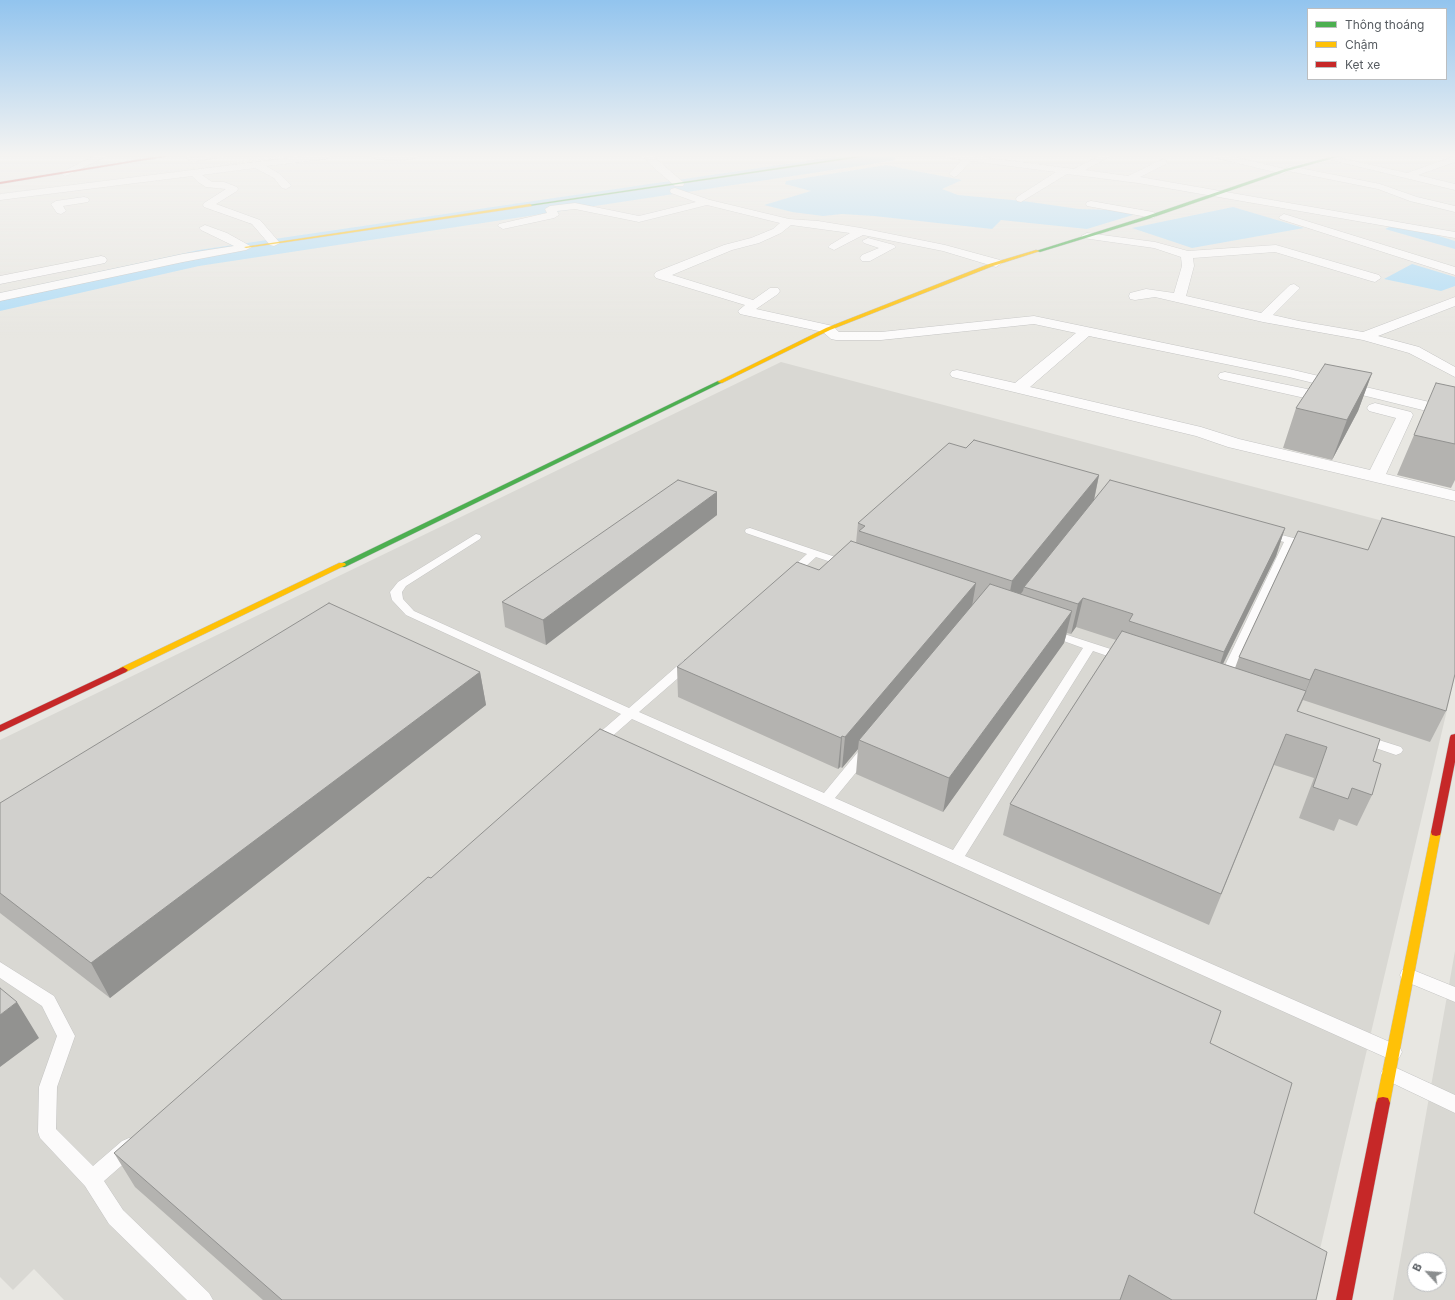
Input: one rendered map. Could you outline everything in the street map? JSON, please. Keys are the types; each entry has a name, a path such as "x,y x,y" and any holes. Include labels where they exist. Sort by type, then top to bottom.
{"street":[{"path":"242,217 256,222 274,243"},
{"path":"0,297 183,258 246,247 467,217"},
{"path":"502,226 546,217"},
{"path":"628,217 639,219 648,217"},
{"path":"767,217 789,222 818,224 861,231 945,248 996,263"},
{"path":"0,729 310,581 828,328 996,263 1149,217"},
{"path":"1284,217 1455,271"},
{"path":"1354,217 1455,235"},
{"path":"754,304 660,275 728,247 755,241 777,231 789,222"},
{"path":"205,228 223,235 246,247"},
{"path":"834,247 861,231"},
{"path":"1086,236 1155,245 1187,255 1276,248 1375,278"},
{"path":"851,238 890,247 866,258"},
{"path":"1179,298 1188,266 1187,255"},
{"path":"0,280 115,258"},
{"path":"1262,318 1294,288"},
{"path":"774,291 745,311 828,328 836,336 881,336 1034,320 1289,373 1455,413"},
{"path":"1136,296 1146,293 1155,293 1262,318 1364,336 1414,350 1449,382 1418,403"},
{"path":"1364,336 1455,301"},
{"path":"1018,389 1086,332"},
{"path":"1214,373 1455,426"},
{"path":"956,374 1201,432 1234,443 1455,496"},
{"path":"1376,477 1405,415"},
{"path":"1344,1300 1455,737"}],"lane":[{"path":"750,531 815,553 838,557 857,567"},
{"path":"1259,532 1319,547"},
{"path":"476,537 402,584 396,592 398,600 410,613 519,664 1393,1052"},
{"path":"1219,690 1290,540"},
{"path":"779,584 815,553"},
{"path":"1039,629 1133,661"},
{"path":"956,858 1090,646"},
{"path":"587,750 702,651"},
{"path":"1352,735 1396,750"},
{"path":"826,800 876,739"},
{"path":"0,968 48,1001 66,1036 48,1087 47,1132 92,1179 116,1217 202,1300"},
{"path":"1408,975 1455,995"},
{"path":"1388,1073 1455,1104"},
{"path":"92,1179 140,1138"}],"shaded area":[{"path":"781,362 1455,540 1455,676 1308,1300 64,1300 34,1269 13,1290 0,1277 0,740"},
{"path":"1455,951 1455,1300 1393,1300"}],"water":[{"path":"880,217 1127,217 1087,229 1001,220 992,229"},
{"path":"1187,217 1266,217 1304,228 1192,248 1132,228"},
{"path":"1391,226 1426,232 1455,241 1455,249 1385,229"},
{"path":"1412,264 1455,277 1455,286 1441,291 1384,279"}],"building":[{"path":"1325,364 1372,373 1347,420 1296,408"},
{"path":"1436,383 1455,387 1455,444 1414,435"},
{"path":"974,440 1099,475 1012,581 859,531 865,526 858,523 949,443 966,448"},
{"path":"678,480 717,492 543,620 502,602"},
{"path":"1110,480 1285,528 1224,652 1129,621 1133,614 1083,598 1078,604 1024,587"},
{"path":"1382,518 1455,537 1455,674 1446,711 1315,669 1310,680 1239,657 1298,531 1368,550"},
{"path":"851,541 976,583 845,737 842,736 841,738 677,667 797,562 819,570"},
{"path":"990,584 1072,611 949,778 859,740"},
{"path":"329,603 480,672 91,963 0,893 0,803"},
{"path":"1122,631 1306,691 1297,711 1380,739 1373,761 1381,764 1372,795 1352,788 1348,799 1313,787 1327,747 1286,734 1221,894 1010,804"},
{"path":"600,729 1221,1011 1210,1043 1292,1083 1254,1213 1327,1252 1316,1300 1172,1300 1129,1275 1120,1300 282,1300 114,1153 428,877 431,878"},
{"path":"0,988 17,1002 0,1015"}],"waterway":[{"path":"0,302 199,258 477,217"}],"traffic: fast":[{"path":"1038,251 1150,217"},
{"path":"342,565 720,382"}],"traffic: slow":[{"path":"246,247 451,217"},
{"path":"720,382 828,329 991,265 1038,251"},
{"path":"123,670 342,565"},
{"path":"1383,1103 1436,832"}],"traffic: jam":[{"path":"0,729 123,670"},
{"path":"1436,832 1455,737"},
{"path":"1344,1300 1383,1103"}]}
